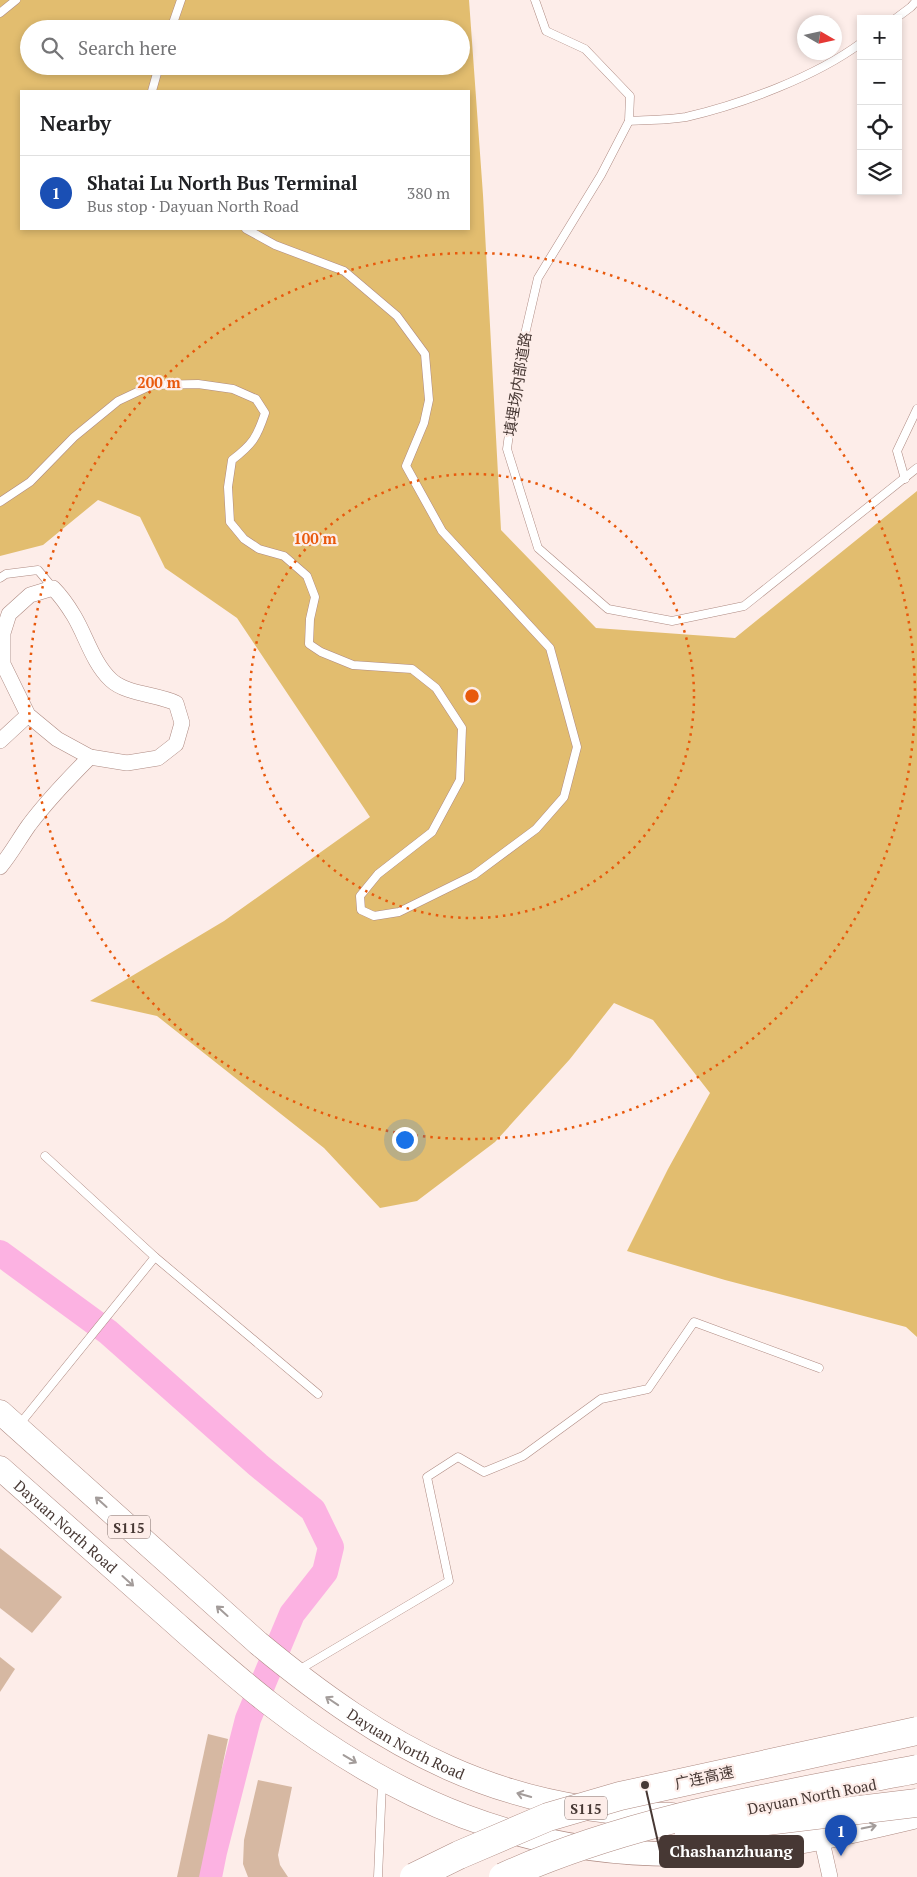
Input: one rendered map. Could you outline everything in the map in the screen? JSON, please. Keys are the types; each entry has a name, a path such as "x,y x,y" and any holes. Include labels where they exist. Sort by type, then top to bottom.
{"highway":[{"name":"广连高速","path":"414,1877 459,1854 548,1817 620,1796 917,1732"},
{"path":"448,1877 578,1818 715,1786 917,1744"},
{"path":"503,1877 556,1855 663,1821 751,1800 917,1769"},
{"path":"526,1877 577,1857 725,1826 917,1803"}],"main road":[{"name":"Dayuan North Road","path":"9,1420 290,1670 360,1720 402,1746 445,1768 487,1784 567,1806 623,1813 685,1815 763,1807 813,1798 917,1774"},
{"name":"Dayuan North Road","path":"0,1468 267,1702 344,1756 382,1778 436,1806 481,1824 520,1836 599,1850 654,1854 726,1852 821,1837 917,1816"}],"street":[{"path":"53,588 74,616 95,658 111,680 135,692 163,697 176,703 182,723 176,744 158,758 127,763 90,758 57,739 28,715 3,664 3,632 9,614 30,595 53,588"},
{"path":"0,741 28,715"},
{"path":"0,868 39,812 90,758"},
{"path":"821,1837 830,1877"}],"lane":[{"path":"0,13 16,0"},
{"path":"174,20 181,0"},
{"name":"填埋场内部道路","path":"535,0 546,31 585,49 630,96 629,121 601,175 538,278 519,360 507,449 538,548 608,609 672,621 744,606 917,468"},
{"path":"900,15 917,0"},
{"path":"629,121 684,117 756,96 839,59 857,46"},
{"path":"152,90 156,75"},
{"path":"0,502 30,482 74,437 118,401 152,385 198,384 233,389 256,398 265,413 258,433 248,448 232,460 228,488 230,522 244,539 259,549 284,556 307,576 315,598 310,619 309,644 321,652 353,665 412,669 436,688 462,728 460,780 432,832 378,874 360,896 361,910 374,916 399,912 474,875 536,829 564,797 578,747 550,648 442,532 406,466 424,423 429,400 425,354 397,316 344,270 275,244 248,230"},
{"path":"905,479 897,451 917,409"},
{"path":"0,578 6,574 38,570 53,588"},
{"path":"45,1156 155,1257 318,1394"},
{"path":"9,1420 155,1257"},
{"path":"290,1670 450,1581 427,1477 458,1457 484,1472 523,1456 601,1399 648,1389 694,1322 819,1368"},
{"path":"378,1877 382,1778"}],"shaded area":[{"path":"0,0 469,0 483,195 501,530 596,628 735,638 917,491 917,1337 906,1327 725,1280 627,1251 668,1169 710,1093 653,1020 614,1003 570,1059 495,1142 417,1201 380,1208 324,1148 157,1016 90,1001 224,921 370,817 237,618 165,568 140,517 98,500 43,545 0,556"}],"building":[{"path":"0,1548 62,1597 32,1633 0,1608"},
{"path":"0,1657 15,1669 0,1692"},
{"path":"208,1734 228,1739 199,1877 177,1877"},
{"path":"258,1780 292,1787 278,1855 280,1865 288,1877 248,1877 243,1864 244,1840"}],"waterway":[{"path":"0,1253 108,1332 258,1465 313,1510 331,1547 325,1572 292,1614 248,1719 209,1877"}],"place":[{"name":"Chashanzhuang","path":"645,1785"},
{"name":"Shatai Lu North Bus Terminal","path":"841,1856"}]}
